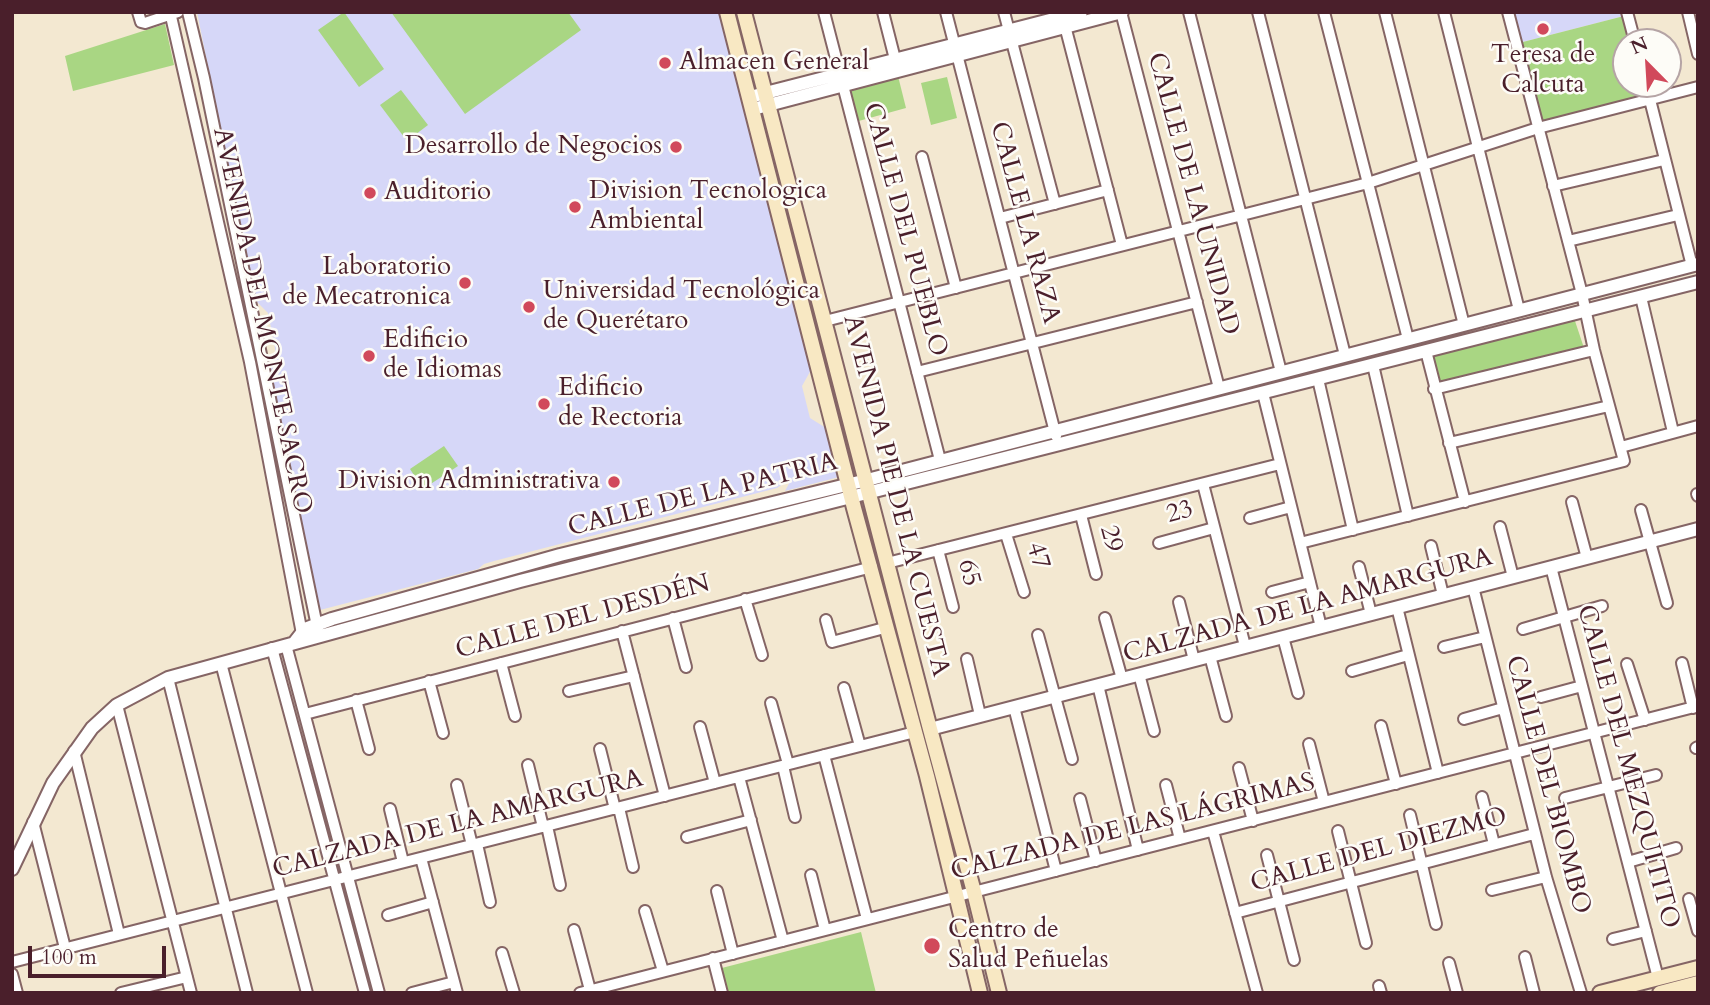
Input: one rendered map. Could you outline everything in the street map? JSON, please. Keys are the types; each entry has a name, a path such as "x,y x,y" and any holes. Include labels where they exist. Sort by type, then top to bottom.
{"main road":[{"name":"AVENIDA PIE DE LA CUESTA","path":"727,12 850,491 888,627 980,993"},
{"name":"AVENIDA PIE DE LA CUESTA","path":"744,12 999,993"},
{"path":"1659,986 1698,968"},
{"path":"1600,993 1698,983"}],"street":[{"path":"138,12 141,22 145,23 173,13"},
{"name":"AVENIDA DEL MONTE SACRO","path":"188,12 204,78 317,631"},
{"name":"CALLE DEL PUEBLO","path":"824,12 940,460"},
{"path":"883,12 897,66"},
{"name":"CALLE LA RAZA","path":"946,12 1059,445"},
{"path":"1004,12 1055,204"},
{"path":"752,103 1010,37 1081,12"},
{"path":"1064,19 1121,12"},
{"name":"CALLE DE LA UNIDAD","path":"1121,12 1219,388"},
{"path":"1189,12 1281,372"},
{"path":"1258,12 1345,355"},
{"path":"1324,12 1408,339"},
{"path":"1385,12 1464,325"},
{"path":"1444,12 1519,310"},
{"path":"1300,543 1625,461 1508,12"},
{"path":"1688,12 1698,54"},
{"name":"AVENIDA DEL MONTE SACRO","path":"173,13 250,362 296,640 305,714 379,993"},
{"path":"1064,19 1122,245"},
{"path":"825,321 1368,183 1538,128 1650,98 1678,215 1695,265"},
{"path":"922,157 956,288"},
{"path":"1553,186 1664,160"},
{"path":"1000,218 1108,190"},
{"path":"1568,241 1678,215"},
{"name":"CALLE DE LA PATRIA","path":"867,487 940,460 1695,265"},
{"name":"CALLE DE LA PATRIA","path":"12,869 53,783 92,728 117,705 168,678 272,648 317,631 520,581 850,491 1059,445 1641,296 1697,285"},
{"path":"1641,296 1673,432"},
{"path":"917,372 1197,302"},
{"path":"1434,389 1594,350"},
{"path":"1426,351 1465,502"},
{"path":"1373,365 1409,516"},
{"path":"1318,379 1353,530"},
{"path":"1263,393 1321,627"},
{"path":"1449,443 1609,406"},
{"path":"1620,447 1698,426"},
{"path":"887,563 1280,464"},
{"path":"1203,484 1245,646"},
{"path":"1572,502 1587,558"},
{"path":"1251,517 1291,507"},
{"path":"1642,510 1667,603"},
{"name":"29","path":"1081,515 1096,575"},
{"path":"1500,527 1513,577"},
{"name":"23","path":"1159,543 1214,528"},
{"name":"CALZADA DE LA AMARGURA","path":"930,729 1698,529"},
{"name":"47","path":"1006,534 1024,592"},
{"path":"1431,546 1443,595"},
{"name":"65","path":"938,550 953,607"},
{"name":"CALLE DEL DESDÉN","path":"305,714 872,567"},
{"path":"1359,567 1371,614"},
{"name":"CALLE DEL MEZQUITITO","path":"1551,567 1659,986"},
{"path":"1272,592 1310,582"},
{"name":"CALLE DEL BIOMBO","path":"1473,587 1534,834 1580,993"},
{"path":"746,599 762,655"},
{"path":"1179,602 1194,660"},
{"path":"1523,629 1602,606"},
{"path":"1396,607 1438,773"},
{"path":"673,618 685,667"},
{"path":"1105,618 1122,678"},
{"path":"826,620 832,642 888,627"},
{"path":"622,631 665,796"},
{"path":"1038,635 1072,759"},
{"path":"1283,637 1298,693"},
{"path":"1444,647 1485,637"},
{"path":"272,648 365,993"},
{"path":"1210,656 1226,716"},
{"path":"1352,671 1408,656"},
{"path":"967,659 980,715"},
{"path":"221,663 307,993"},
{"path":"501,663 515,716"},
{"path":"1682,663 1695,707"},
{"path":"1627,664 1645,720"},
{"path":"1139,674 1154,731"},
{"path":"569,691 634,676"},
{"path":"168,678 247,993"},
{"path":"429,681 443,733"},
{"path":"1098,685 1138,850"},
{"path":"1541,697 1582,687"},
{"path":"844,688 860,746"},
{"path":"356,700 369,749"},
{"path":"771,703 795,817"},
{"path":"117,705 191,993"},
{"path":"1014,706 1056,871"},
{"name":"CALZADA DE LAS LÁGRIMAS","path":"585,991 1695,707"},
{"path":"1464,719 1503,708"},
{"path":"1381,726 1396,784"},
{"path":"700,727 715,783"},
{"name":"CALZADA DE LA AMARGURA","path":"12,962 915,732"},
{"path":"1309,744 1324,802"},
{"path":"600,749 633,867"},
{"path":"74,751 119,934"},
{"path":"824,755 867,919"},
{"path":"528,765 560,885"},
{"path":"1239,768 1253,821"},
{"path":"1565,798 1657,775"},
{"path":"739,777 783,941"},
{"path":"457,785 490,902"},
{"path":"1166,785 1180,839"},
{"path":"1482,797 1494,844"},
{"path":"1080,799 1096,861"},
{"path":"390,809 403,862"},
{"path":"1410,816 1436,923"},
{"path":"687,837 751,820"},
{"path":"33,822 65,948"},
{"path":"1213,831 1256,993"},
{"path":"1338,831 1366,943"},
{"name":"CALLE DEL DIEZMO","path":"1235,913 1534,834"},
{"path":"1628,862 1676,848"},
{"path":"1267,855 1293,960"},
{"path":"412,993 455,987 422,858"},
{"path":"811,875 825,930"},
{"path":"1492,890 1546,877"},
{"path":"717,891 733,954"},
{"path":"1689,899 1698,931"},
{"path":"388,915 433,902"},
{"path":"645,911 663,971"},
{"path":"574,930 585,991"},
{"path":"1613,939 1646,930"},
{"path":"502,953 514,993"},
{"path":"1525,957 1534,993"},
{"path":"713,958 722,993"},
{"path":"1449,963 1457,993"},
{"path":"12,974 17,993"},
{"path":"121,993 187,977"}],"shaded area":[{"name":"Universidad Tecnológica de Querétaro","path":"197,12 719,12 811,370 802,386 810,418 826,428 839,477 785,491 792,478 777,488 494,561 478,569 320,610 270,369 276,354 268,313 256,301"},
{"name":"Teresa de Calcuta","path":"1510,12 1623,12 1624,16 1519,43"}],"green space":[{"path":"344,12 384,69 359,87 318,30"},
{"path":"391,12 568,12 581,30 465,114"},
{"path":"1624,16 1627,28 1612,28 1612,98 1640,98 1541,122 1519,43"},
{"path":"165,24 174,65 73,91 65,56"},
{"path":"898,76 906,108 855,122 847,90"},
{"path":"947,77 957,118 931,125 921,83"},
{"path":"401,90 428,125 407,141 380,105"},
{"path":"1574,318 1584,348 1435,388 1430,355"},
{"path":"444,446 458,466 423,489 410,469"},
{"path":"861,932 876,993 724,993 718,969"}],"place":[{"name":"Teresa de Calcuta","path":"1543,29"},
{"name":"Almacen General","path":"665,63"},
{"name":"Desarrollo de Negocios","path":"676,147"},
{"name":"Auditorio","path":"370,193"},
{"name":"Division Tecnologica Ambiental","path":"575,207"},
{"name":"Laboratorio de Mecatronica","path":"465,283"},
{"name":"Universidad Tecnológica de Querétaro","path":"529,307"},
{"name":"Edificio de Idiomas","path":"369,356"},
{"name":"Edificio de Rectoria","path":"544,404"},
{"name":"Division Administrativa","path":"614,482"},
{"name":"Centro de Salud Peñuelas","path":"932,946"}]}
